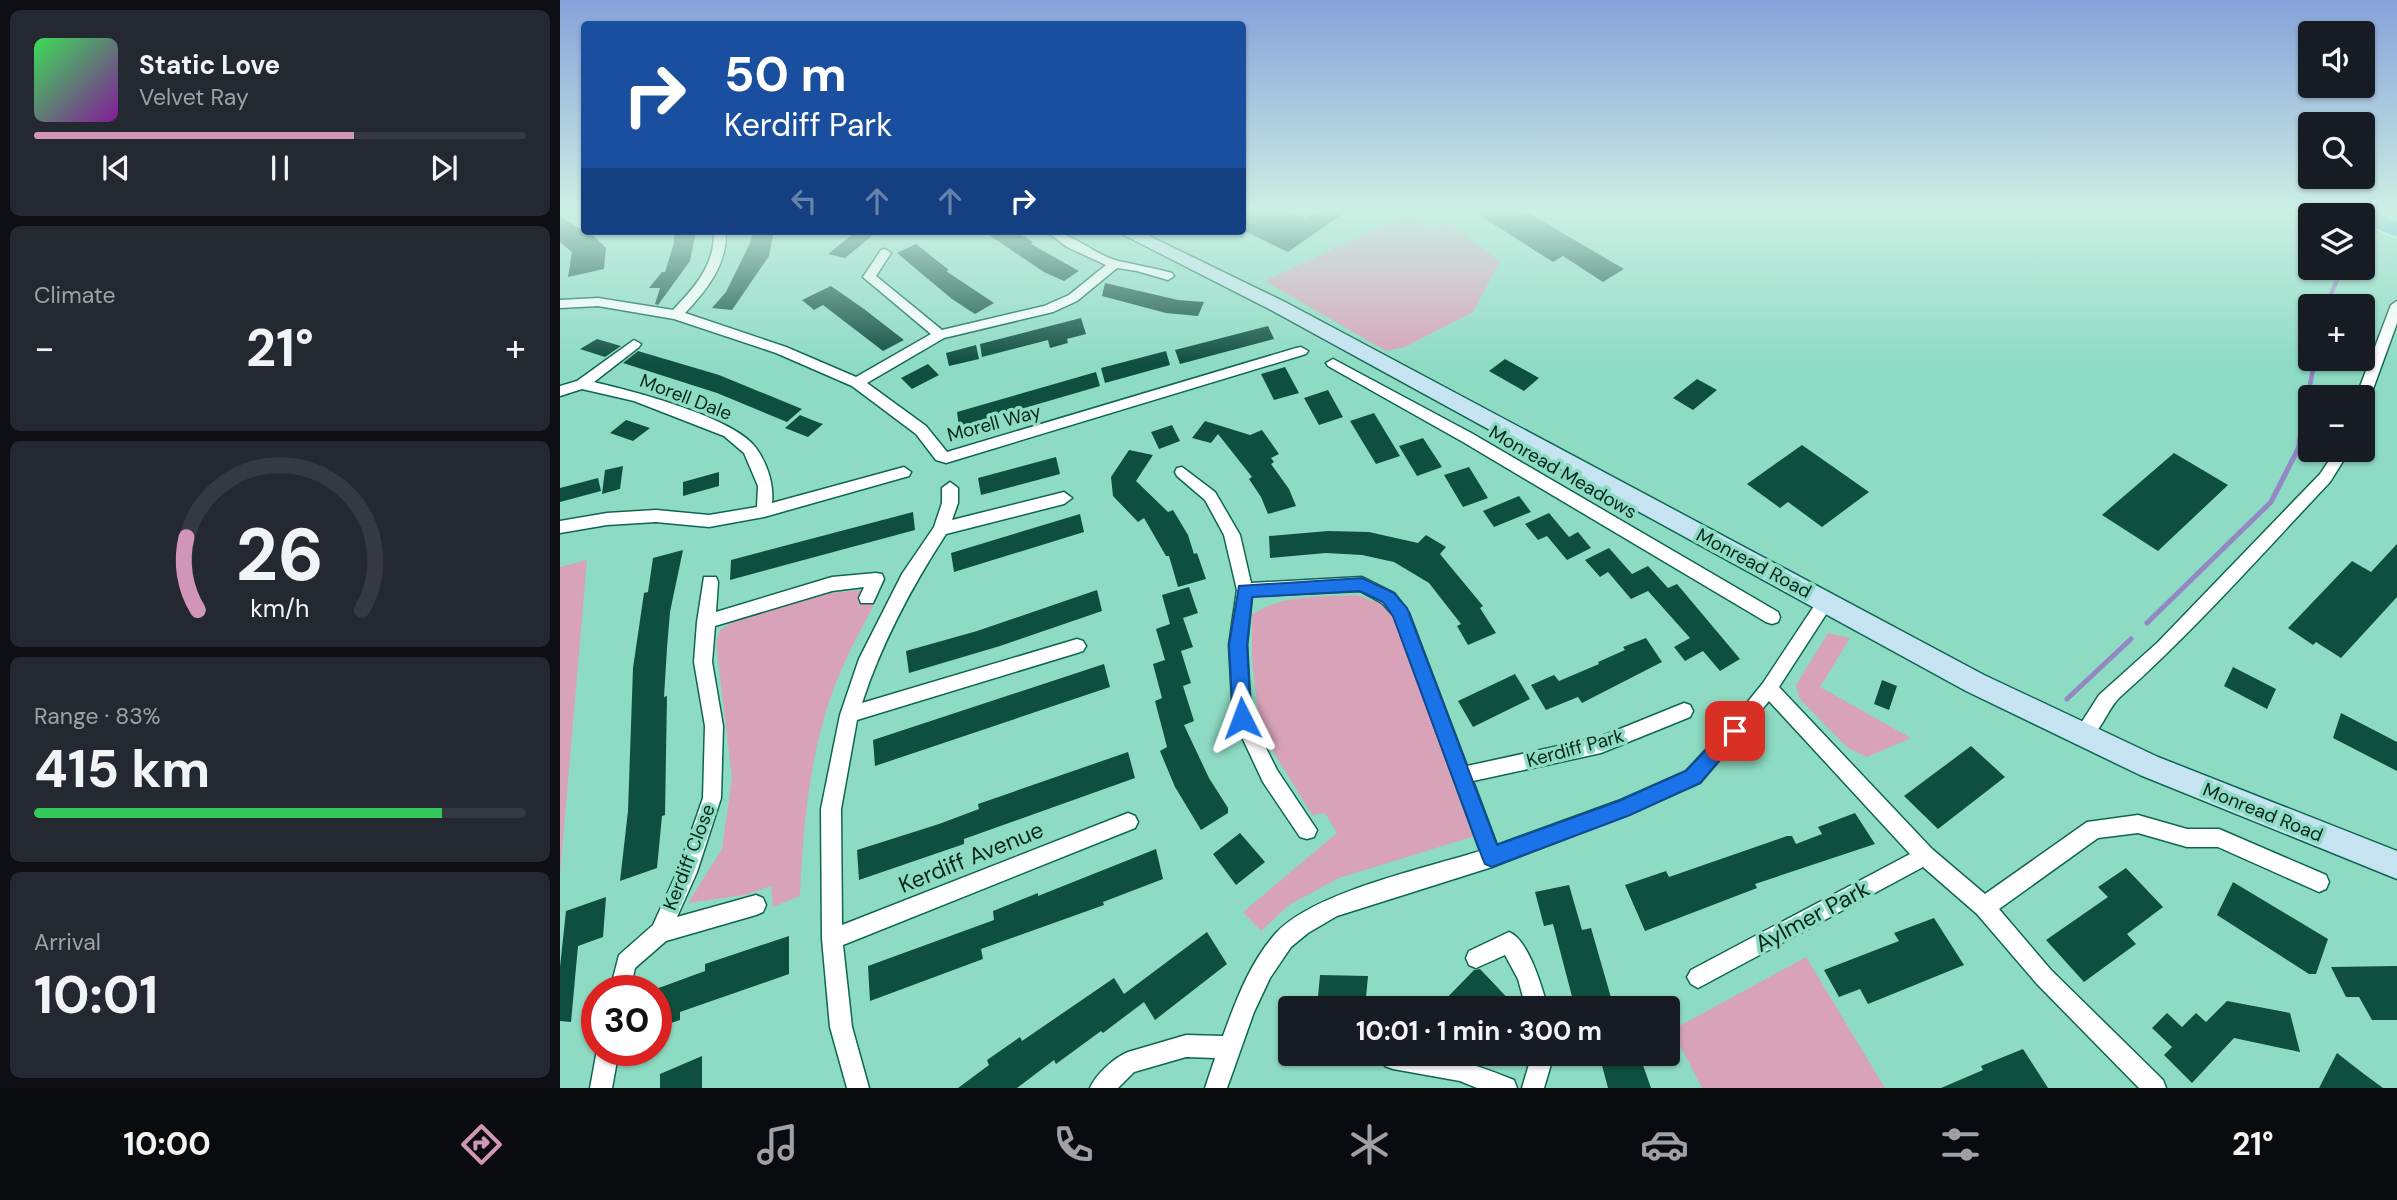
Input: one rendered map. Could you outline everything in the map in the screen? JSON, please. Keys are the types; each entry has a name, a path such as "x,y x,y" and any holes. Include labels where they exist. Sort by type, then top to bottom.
{"street":[{"path":"676,315 701,289 714,262"},
{"path":"880,262 869,278 940,335"},
{"path":"1109,262 1168,276"},
{"name":"Monread Road","path":"1188,262 1278,306 1975,683 2150,766 2397,865"},
{"path":"857,383 940,335 1048,309 1073,298 1114,264"},
{"name":"Morell Way","path":"560,304 598,302 676,315 781,350 857,383 921,430 941,456 946,458 1301,351"},
{"path":"2368,385 2397,305"},
{"name":"Morell Dale","path":"560,391 582,384 634,344"},
{"name":"Monread Meadows","path":"1333,363 1468,438 1772,617"},
{"name":"Morell Dale","path":"582,384 637,397 729,432 750,450 766,486 764,511"},
{"path":"1468,438 1488,420"},
{"path":"2084,734 2105,700 2164,647 2319,485 2335,462"},
{"path":"560,527 607,519 656,516 709,521 764,511 904,472"},
{"path":"1182,472 1210,496 1232,535 1245,590 1238,645 1242,718 1270,776 1307,830"},
{"path":"858,1088 841,1027 832,939 831,809 849,715 868,659 908,579 941,529 950,503 950,488"},
{"path":"941,529 1064,498"},
{"path":"705,622 832,584 876,579 867,598"},
{"name":"Kerdiff Close","path":"623,975 626,962 660,932 687,872 712,798 714,726 703,662 710,582"},
{"path":"1245,590 1362,584 1388,598 1401,613 1492,857"},
{"path":"1216,1088 1230,1047 1270,957 1284,939 1334,907 1492,857 1623,808 1693,777 1769,688 1826,602"},
{"path":"849,715 1077,646"},
{"path":"1769,688 1925,856 1984,907 2044,976 2148,1086"},
{"name":"Kerdiff Park","path":"1463,775 1601,745 1684,711"},
{"name":"Kerdiff Avenue","path":"832,939 1128,821"},
{"path":"1984,907 2094,829 2109,825 2138,824 2188,838 2219,838 2319,882"},
{"name":"Aylmer Park","path":"1698,976 1925,856"},
{"path":"660,932 757,905"},
{"path":"1476,958 1509,942 1527,975 1533,996"},
{"path":"1101,1088 1128,1063 1186,1046 1230,1047"},
{"path":"601,1088 605,1066"},
{"path":"1438,1066 1460,1070 1506,1088"},
{"path":"1533,1088 1539,1066"}],"shaded area":[{"path":"1306,262 1500,262 1473,312 1405,347 1386,351 1265,281"},
{"path":"587,560 560,875 560,567"},
{"path":"861,590 860,601 875,603 840,672 823,720 808,794 800,896 773,907 771,886 745,895 688,903 722,849 732,778 716,643 720,630 733,622 830,593"},
{"path":"1357,595 1382,604 1396,619 1475,836 1339,878 1289,905 1261,931 1243,912 1337,833 1325,813 1312,815 1260,730 1252,660 1252,615 1263,608 1289,600"},
{"path":"1828,633 1850,638 1820,687 1911,738 1867,757 1848,748 1799,698 1796,685"},
{"path":"1806,957 1885,1088 1702,1088 1680,1045 1680,1026"}],"building":[{"path":"570,262 605,262 604,269 568,277"},
{"path":"668,262 689,262 658,305 655,304 660,288 649,288 662,272 665,272"},
{"path":"741,262 765,262 732,310 712,308 726,292"},
{"path":"907,262 939,262 949,270 946,271 994,303 975,314 952,299"},
{"path":"1029,262 1063,262 1079,271 1064,281"},
{"path":"1572,262 1612,262 1624,269 1603,282"},
{"path":"1105,283 1178,300 1204,302 1198,316 1166,313 1102,296"},
{"path":"831,286 904,340 883,351 823,305 814,310 802,300"},
{"path":"1081,318 1086,334 1067,339 1068,343 1050,348 1048,340 982,357 980,344"},
{"path":"1268,326 1274,339 1180,364 1175,350"},
{"path":"597,339 621,346 605,357 580,349"},
{"path":"976,345 979,359 949,366 946,353"},
{"path":"638,351 719,375 802,409 787,422 717,393 623,363"},
{"path":"1166,351 1170,365 1105,383 1101,368"},
{"path":"1505,359 1539,378 1524,391 1489,371"},
{"path":"928,364 939,375 912,389 901,378"},
{"path":"1285,367 1299,393 1274,400 1261,374"},
{"path":"1096,372 1100,386 959,427 957,412"},
{"path":"1697,379 1717,390 1693,410 1673,398"},
{"path":"1328,390 1343,417 1319,425 1304,398"},
{"path":"1374,413 1400,456 1376,464 1350,421"},
{"path":"800,415 823,424 808,437 785,428"},
{"path":"626,420 650,428 633,441 610,433"},
{"path":"1205,421 1250,435 1262,430 1279,454 1271,458 1274,462 1271,464 1289,489 1296,506 1268,514 1249,479 1252,477 1218,434 1211,443 1192,438"},
{"path":"1172,425 1180,441 1159,449 1151,432"},
{"path":"1423,438 1442,467 1417,476 1399,446"},
{"path":"1802,445 1869,492 1822,527 1788,502 1780,508 1747,484"},
{"path":"1129,450 1153,455 1136,481 1168,512 1173,510 1188,535 1194,554 1197,553 1206,579 1178,587 1169,556 1166,556 1144,518 1138,522 1113,496 1111,477"},
{"path":"2174,453 2228,485 2158,551 2102,515"},
{"path":"1056,457 1060,474 981,495 978,478"},
{"path":"623,466 620,489 602,494 605,470"},
{"path":"1469,467 1488,498 1463,507 1444,475"},
{"path":"719,472 719,486 683,496 683,482"},
{"path":"598,478 601,491 560,502 560,488"},
{"path":"1519,496 1531,512 1494,527 1483,511"},
{"path":"913,512 915,530 730,580 731,560"},
{"path":"1549,513 1569,537 1578,532 1591,548 1567,560 1547,536 1538,540 1525,524"},
{"path":"1080,514 1084,532 954,572 951,553"},
{"path":"1328,531 1369,532 1418,543 1426,535 1446,547 1440,554 1483,606 1480,608 1496,633 1468,645 1457,626 1461,624 1429,583 1394,562 1362,555 1326,553 1270,558 1269,536"},
{"path":"2397,544 2397,597 2341,658 2316,642 2313,645 2288,628 2352,561 2371,572"},
{"path":"1609,548 1632,574 1648,566 1668,588 1677,584 1740,659 1720,671 1703,651 1685,661 1674,647 1690,638 1648,591 1631,599 1608,572 1600,577 1585,560"},
{"path":"683,550 670,612 667,648 664,697 667,696 665,815 662,816 657,868 620,881 628,811 633,668 644,593 648,592 653,558"},
{"path":"1189,587 1198,613 1183,618 1193,647 1181,651 1191,683 1183,686 1194,721 1184,725 1209,778 1228,808 1228,813 1201,830 1175,787 1160,751 1167,747 1155,701 1162,698 1153,664 1165,660 1156,629 1170,624 1162,595"},
{"path":"1097,590 1102,611 1000,646 909,673 906,651 977,631"},
{"path":"1646,638 1662,662 1582,703 1578,697 1546,710 1531,685 1554,675 1559,681 1599,664 1598,662 1625,650 1623,647"},
{"path":"1104,664 1110,687 875,766 873,740"},
{"path":"2233,667 2276,689 2267,709 2224,686"},
{"path":"1515,674 1530,699 1473,727 1458,701"},
{"path":"1882,680 1897,686 1889,710 1874,704"},
{"path":"2341,713 2397,742 2397,771 2333,738"},
{"path":"1971,746 2005,777 1938,829 1904,796"},
{"path":"1128,752 1135,778 964,839 964,844 859,880 857,850 939,824 979,809 978,804"},
{"path":"1855,813 1875,844 1755,884 1757,888 1645,931 1625,885 1666,871 1669,877 1787,836 1792,836 1796,844 1822,834 1818,827"},
{"path":"1240,833 1265,862 1236,885 1213,854"},
{"path":"1156,849 1163,879 1103,902 1104,905 981,949 983,959 870,1001 868,966 994,920 993,911"},
{"path":"2126,868 2163,907 2127,934 2136,944 2084,982 2046,940 2108,897 2098,887"},
{"path":"2233,882 2328,939 2316,974 2309,974 2217,915"},
{"path":"1569,885 1582,930 1591,928 1611,996 1572,996 1553,924 1544,926 1535,892"},
{"path":"606,897 603,937 578,946 571,1022 560,1021 560,967 566,911"},
{"path":"1934,918 1964,965 1868,1004 1860,989 1839,997 1824,970 1899,941 1894,933"},
{"path":"1207,932 1227,964 1155,1020 1144,1002 1103,1033 1101,1031 1056,1064 1054,1060 1017,1088 958,1088 989,1065 987,1060 1020,1037 1022,1041 1114,978 1124,994"},
{"path":"789,936 789,974 680,1012 680,1020 672,1023 672,983 705,971 705,964"},
{"path":"2397,966 2397,1020 2372,1020 2359,997 2346,997 2331,967"},
{"path":"1480,969 1506,996 1449,996 1474,970"},
{"path":"1320,975 1368,976 1366,996 1318,996"},
{"path":"2227,1001 2290,1013 2300,1052 2234,1038 2192,1083 2164,1055 2172,1047 2152,1028 2167,1013 2182,1027 2196,1013 2206,1022"},
{"path":"2023,1049 2048,1088 1941,1088 1983,1070 1981,1066"},
{"path":"2337,1053 2364,1074 2383,1088 2319,1088"},
{"path":"702,1056 702,1088 660,1088 660,1074"},
{"path":"1602,1066 1643,1066 1651,1088 1608,1088"}],"waterway":[{"path":"2331,294 2337,280"},
{"path":"2310,385 2313,371"},
{"path":"2147,623 2271,502 2298,449"},
{"path":"2067,699 2131,639"}],"route":[{"path":"1242,718 1238,645 1245,590 1362,584 1388,598 1401,613 1492,857 1623,808 1693,777 1735,731"}]}
